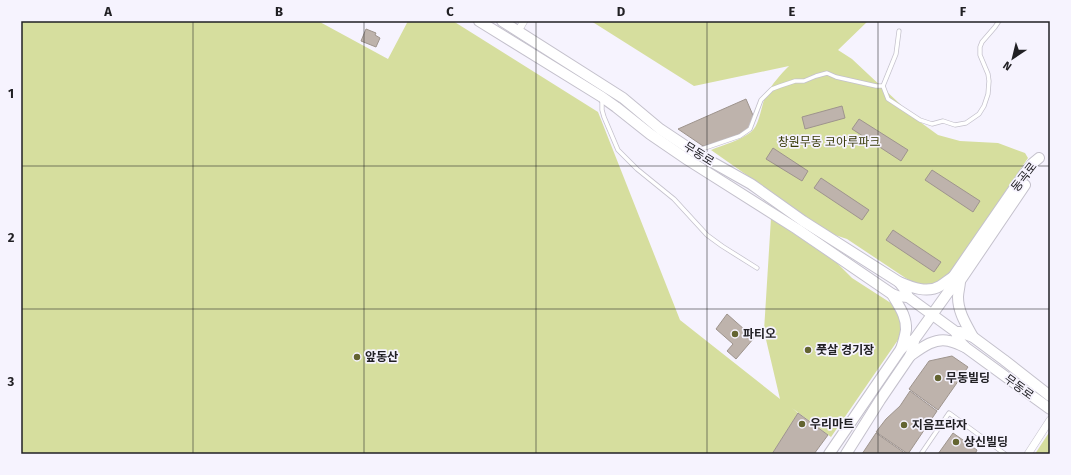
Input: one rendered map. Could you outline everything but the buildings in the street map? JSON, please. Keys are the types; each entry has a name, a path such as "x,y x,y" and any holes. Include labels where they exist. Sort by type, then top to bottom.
{"main road":[{"name":"무동로","path":"480,21 602,97 650,134 688,160 797,229 892,294 908,297 956,332 973,336 1050,396"},
{"name":"무동로","path":"502,21 623,98 660,129 696,153 751,184 803,221 899,282"},
{"name":"동곡로","path":"932,314 949,291 956,279 1024,174 1039,158 1030,178 956,279"},
{"path":"899,282 916,289 929,289 939,287 956,279 961,316 973,336"},
{"path":"899,282 906,291 908,297"},
{"path":"892,294 904,316 906,324 906,331 901,349"},
{"path":"846,454 910,356 913,349 914,340 932,314"},
{"name":"무동로","path":"956,332 961,343 965,347 1050,409"},
{"path":"830,454 901,349 910,341 914,340"},
{"path":"910,356 927,344 936,341 948,340 965,347"}],"street":[{"path":"518,30 524,21"},
{"path":"1028,454 1050,420"}],"lane":[{"path":"899,31 896,54 883,86 888,99 920,120 932,124 943,121 955,125 966,123 979,114 984,106 988,94 989,81 988,74 980,55 980,47 982,42 999,21"},
{"path":"696,153 702,149 740,136 750,129 761,100 772,90 780,86 795,81 804,81 827,73 876,86 883,86"},
{"path":"602,97 602,110 604,117 618,150 637,169 674,199 707,234 722,246 757,268"},
{"path":"921,454 949,413 1005,454"}],"green space":[{"path":"21,21 318,21 388,59 408,21 453,21 598,112 680,320 780,399 764,331 771,218 836,262 852,278 897,307 902,320 900,337 831,437 792,408 798,413 772,454 21,454"},
{"name":"창원무동 코아루파크","path":"591,21 868,21 838,50 852,59 916,119 938,135 960,141 998,143 1025,153 1028,158 947,278 938,283 929,285 916,283 910,281 847,239 829,233 711,150 732,142 754,129 766,95 777,79 789,66 694,86"},
{"path":"1050,431 1050,454 1035,454"}],"place":[{"name":"파티오","path":"735,334"},
{"name":"풋살 경기장","path":"808,350"},
{"name":"앞동산","path":"357,357"},
{"name":"무동빌딩","path":"938,378"},
{"name":"우리마트","path":"802,424"},
{"name":"지음프라자","path":"904,425"},
{"name":"상신빌딩","path":"956,442"}]}
